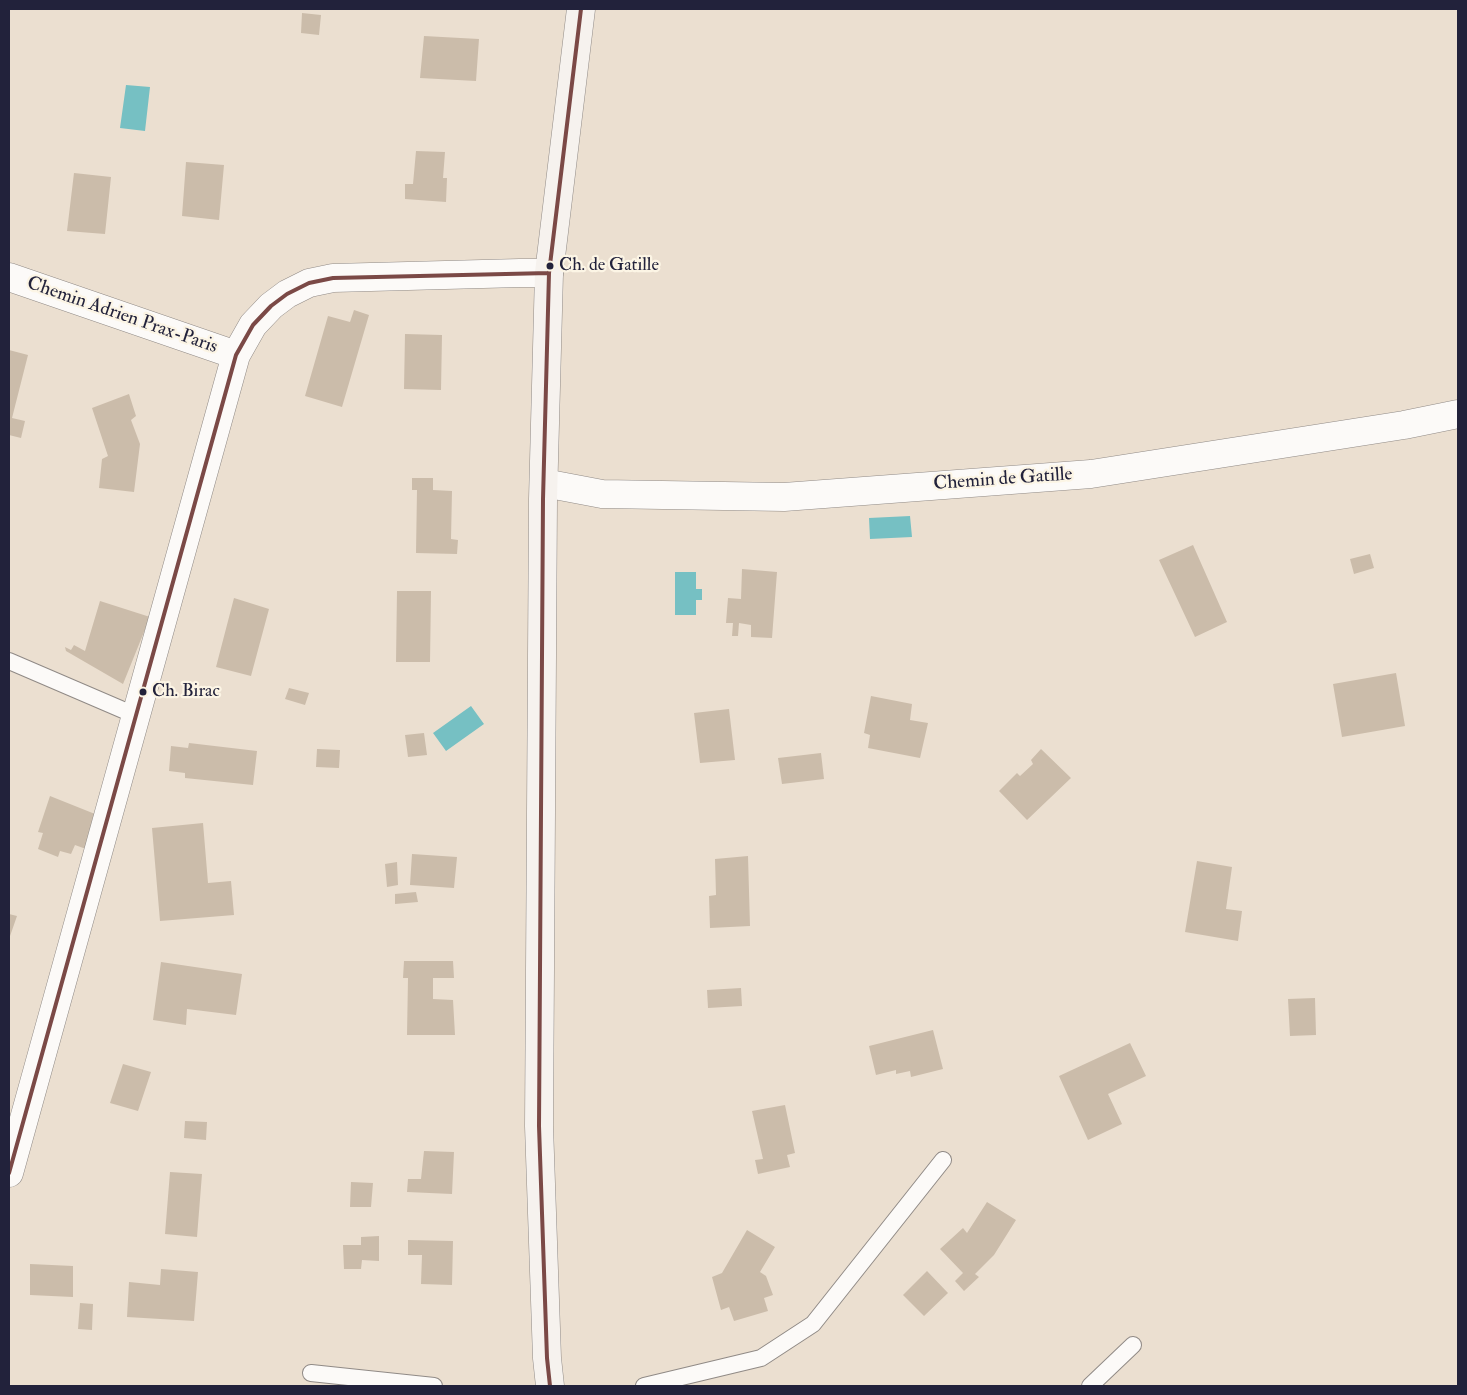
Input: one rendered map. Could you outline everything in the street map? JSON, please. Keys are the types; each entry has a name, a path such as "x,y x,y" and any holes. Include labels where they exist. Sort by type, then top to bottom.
{"main road":[{"path":"550,1386 546,1358 539,1126 544,484 548,274 581,9"}],"street":[{"path":"9,1173 236,355 253,325 271,306 287,294 309,283 333,278 358,276 548,274"},
{"name":"Chemin Adrien Prax-Paris","path":"9,277 236,355"},
{"name":"Chemin de Gatille","path":"544,484 602,494 784,497 1091,474 1394,426 1458,414"}],"lane":[{"path":"9,661 137,716"},
{"path":"644,1386 761,1358 813,1324 943,1160"},
{"path":"1090,1386 1133,1344"},
{"path":"311,1372 434,1386"}],"water":[{"path":"126,85 150,87 145,131 120,128"},
{"path":"910,516 912,537 870,539 869,518"},
{"path":"675,572 696,572 696,589 702,589 702,600 696,600 696,615 675,615"},
{"path":"471,706 484,724 446,751 433,733"}],"building":[{"path":"302,13 321,15 319,35 301,33"},
{"path":"424,36 479,39 476,81 420,78"},
{"path":"416,151 445,152 443,178 447,178 446,202 405,199 405,184 413,184"},
{"path":"186,162 224,165 219,220 182,216"},
{"path":"74,173 111,177 105,234 67,231"},
{"path":"354,310 369,315 342,407 305,396 328,316 350,322"},
{"path":"405,334 442,335 441,390 404,389"},
{"path":"9,350 28,355 12,418 25,421 21,438 9,435"},
{"path":"129,394 136,416 131,420 140,444 134,492 99,488 102,459 108,456 92,408"},
{"path":"412,478 433,478 433,490 452,491 451,539 458,540 457,554 416,553 417,490 412,490"},
{"path":"1193,545 1227,622 1195,637 1159,560"},
{"path":"1370,554 1374,568 1354,574 1350,559"},
{"path":"742,569 777,572 772,638 751,637 751,625 739,623 738,636 732,636 733,623 726,623 728,598 741,599"},
{"path":"397,591 431,591 430,662 396,662"},
{"path":"234,598 269,609 251,676 216,667"},
{"path":"100,601 150,617 123,684 66,651 65,647 71,650 74,645 85,651"},
{"path":"1396,673 1405,726 1342,737 1333,684"},
{"path":"289,688 309,693 305,705 285,699"},
{"path":"871,696 912,704 910,720 928,723 920,758 868,748 870,735 864,733"},
{"path":"729,709 735,760 700,763 694,713"},
{"path":"424,733 427,755 408,757 405,735"},
{"path":"189,743 257,751 253,785 185,778 185,773 169,771 171,746 188,748"},
{"path":"317,749 340,750 339,768 316,767"},
{"path":"1041,749 1071,778 1027,820 999,791 1017,773 1020,776 1033,764 1031,760"},
{"path":"821,753 824,779 782,784 778,758"},
{"path":"50,796 95,814 86,849 75,845 71,854 60,851 58,857 38,849 43,833 38,832"},
{"path":"203,823 208,883 231,881 234,915 160,921 152,828"},
{"path":"412,854 457,857 454,888 410,885"},
{"path":"748,856 750,926 710,928 709,896 716,895 715,859"},
{"path":"1197,861 1232,867 1226,909 1242,911 1238,941 1185,932"},
{"path":"397,862 398,885 387,887 385,864"},
{"path":"416,892 418,902 395,904 395,894"},
{"path":"9,914 17,916 9,939"},
{"path":"404,961 453,961 454,978 433,978 433,999 453,1000 455,1035 407,1035 408,978 403,978"},
{"path":"161,962 242,974 236,1015 187,1009 186,1025 153,1020"},
{"path":"741,988 742,1006 708,1008 707,990"},
{"path":"1315,998 1316,1035 1290,1036 1288,999"},
{"path":"933,1030 943,1069 911,1077 910,1071 896,1074 896,1070 876,1075 869,1046"},
{"path":"1130,1043 1146,1076 1108,1094 1122,1124 1088,1140 1059,1076"},
{"path":"123,1064 151,1072 138,1111 110,1103"},
{"path":"785,1105 795,1153 787,1155 790,1167 758,1174 755,1160 763,1159 752,1111"},
{"path":"185,1121 207,1122 206,1140 184,1138"},
{"path":"424,1151 454,1152 452,1194 407,1192 408,1179 421,1179"},
{"path":"170,1172 202,1174 197,1237 165,1234"},
{"path":"351,1182 373,1183 371,1207 350,1207"},
{"path":"987,1202 1016,1220 994,1255 975,1274 979,1277 964,1291 955,1281 963,1273 940,1249 963,1228 967,1233"},
{"path":"747,1230 775,1247 760,1272 766,1276 773,1295 764,1298 768,1311 734,1321 729,1307 721,1310 712,1277 722,1273"},
{"path":"379,1236 379,1261 362,1260 361,1269 344,1269 343,1245 361,1245 361,1237"},
{"path":"408,1240 453,1241 452,1285 421,1284 422,1255 408,1255"},
{"path":"30,1264 73,1266 73,1297 30,1295"},
{"path":"161,1269 198,1272 194,1321 127,1317 129,1282 160,1285"},
{"path":"927,1271 948,1293 924,1316 903,1295"},
{"path":"80,1303 93,1304 92,1330 78,1329"}],"transit line":[{"path":"550,1386 547,1358 539,1126 543,499 549,273 581,9"},
{"path":"9,1173 236,355 253,325 271,306 287,294 309,283 333,278 549,273"}],"place":[{"name":"Ch. de Gatille","path":"550,266"},
{"name":"Ch. Birac","path":"143,692"}]}
